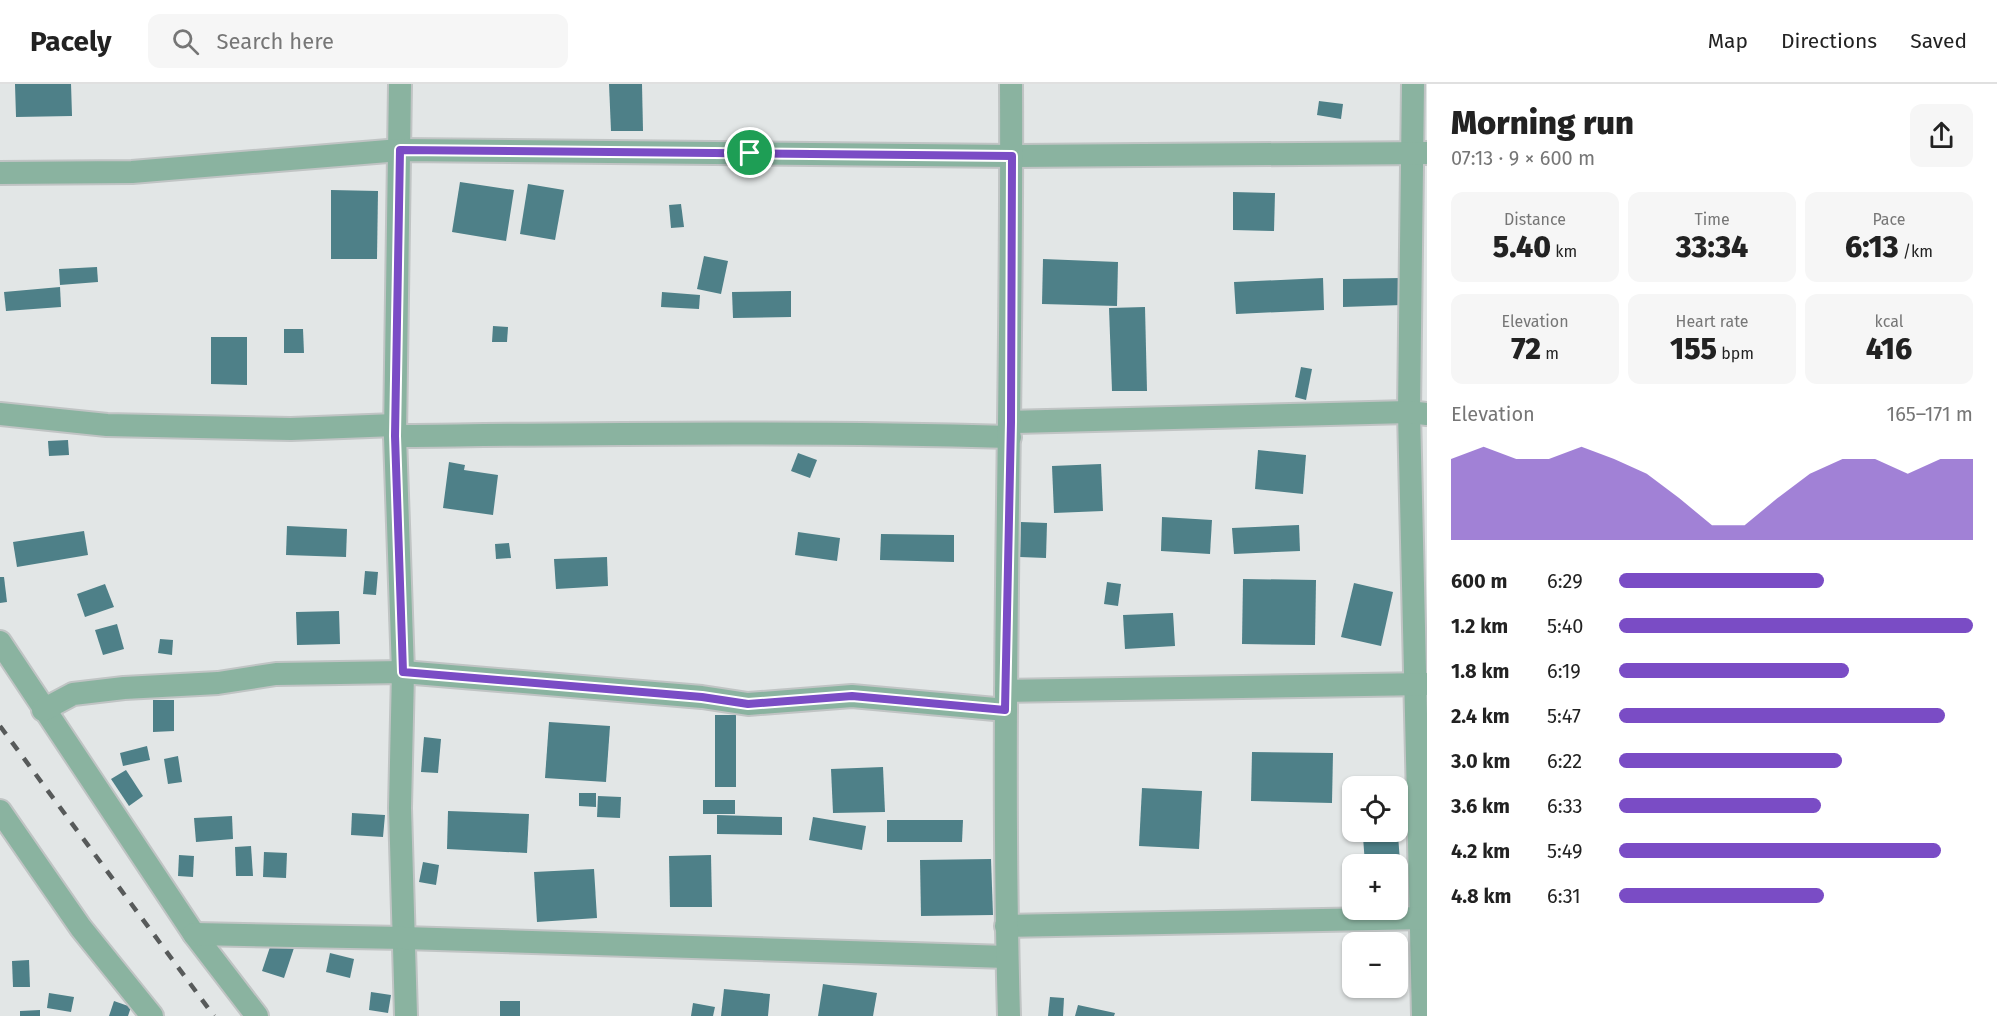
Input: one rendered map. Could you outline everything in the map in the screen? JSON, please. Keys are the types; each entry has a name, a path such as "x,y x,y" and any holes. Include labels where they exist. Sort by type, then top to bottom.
{"street":[{"path":"400,84 395,431 403,672 400,808 406,1016"},
{"path":"1009,1016 1006,926 1006,701 1010,430 1011,84"},
{"path":"1413,84 1420,153 1418,413 1425,918 1423,1016"},
{"path":"0,173 132,172 400,150 1012,156 1420,153"},
{"path":"0,414 107,424 291,429 882,434 1418,413"},
{"path":"0,642 43,710 194,934 257,1016"},
{"path":"43,710 73,694 124,688 218,683 276,674 403,672 702,697 748,704 852,696 1006,701 1420,683"},
{"path":"0,811 9,839 152,1016"},
{"path":"1006,926 1425,918"},
{"path":"194,934 404,938 1007,957"}],"building":[{"path":"15,84 71,84 72,116 16,117"},
{"path":"609,84 642,84 643,131 611,131"},
{"path":"1319,101 1343,104 1341,119 1317,115"},
{"path":"460,182 514,190 506,241 452,232"},
{"path":"528,184 564,190 555,240 520,234"},
{"path":"331,190 378,191 377,259 331,259"},
{"path":"1233,192 1275,193 1274,231 1233,230"},
{"path":"681,204 684,227 671,228 669,205"},
{"path":"704,256 728,261 721,294 697,289"},
{"path":"1043,259 1118,262 1117,306 1042,304"},
{"path":"97,267 98,282 60,285 59,269"},
{"path":"1323,278 1324,310 1236,314 1234,282"},
{"path":"1401,278 1402,305 1343,307 1343,279"},
{"path":"60,287 61,307 6,311 4,292"},
{"path":"791,291 791,317 733,318 732,292"},
{"path":"662,292 700,295 699,309 661,307"},
{"path":"1145,307 1147,391 1112,391 1109,308"},
{"path":"493,326 508,327 507,342 492,342"},
{"path":"284,329 303,329 304,353 284,353"},
{"path":"211,337 247,337 247,385 211,384"},
{"path":"1301,367 1312,369 1306,400 1295,397"},
{"path":"68,440 69,455 49,456 48,441"},
{"path":"1258,450 1306,455 1303,494 1255,489"},
{"path":"798,453 817,460 810,478 791,471"},
{"path":"449,462 465,465 464,470 498,475 493,515 443,508"},
{"path":"1101,464 1103,511 1054,513 1052,466"},
{"path":"1162,517 1212,520 1210,554 1161,551"},
{"path":"1021,522 1047,523 1046,558 1020,557"},
{"path":"1299,525 1300,551 1234,554 1232,528"},
{"path":"287,526 347,529 346,557 286,555"},
{"path":"84,531 88,555 17,567 13,542"},
{"path":"798,532 840,538 837,561 795,555"},
{"path":"881,534 954,535 954,562 880,560"},
{"path":"509,543 511,558 496,559 495,544"},
{"path":"607,557 608,586 556,589 554,559"},
{"path":"365,571 378,572 376,595 363,594"},
{"path":"0,577 4,577 7,602 0,603"},
{"path":"1243,579 1316,580 1315,645 1242,644"},
{"path":"1107,582 1121,584 1118,606 1104,604"},
{"path":"1354,583 1393,592 1381,646 1341,637"},
{"path":"105,584 114,607 85,617 77,594"},
{"path":"339,611 340,644 297,645 296,612"},
{"path":"1173,613 1175,646 1125,649 1123,615"},
{"path":"117,624 124,649 103,655 95,630"},
{"path":"160,639 173,640 172,655 158,653"},
{"path":"153,700 174,700 174,731 153,732"},
{"path":"715,715 736,715 736,787 715,787"},
{"path":"549,722 610,726 606,782 545,778"},
{"path":"424,737 441,739 438,773 421,772"},
{"path":"147,746 150,760 123,766 120,753"},
{"path":"1252,752 1333,753 1332,803 1251,801"},
{"path":"178,756 182,782 168,784 164,759"},
{"path":"883,767 885,812 833,813 831,769"},
{"path":"126,770 143,796 129,806 111,779"},
{"path":"1142,788 1202,791 1199,849 1139,846"},
{"path":"579,793 596,793 596,807 579,806"},
{"path":"598,796 621,797 620,818 597,817"},
{"path":"703,800 735,800 735,814 703,814"},
{"path":"448,811 529,814 527,853 447,849"},
{"path":"352,813 385,815 383,837 351,835"},
{"path":"717,815 782,817 782,835 717,834"},
{"path":"232,816 233,839 196,842 194,818"},
{"path":"813,817 866,826 862,850 809,840"},
{"path":"887,820 963,820 962,842 887,842"},
{"path":"1363,842 1399,842 1399,854 1364,854"},
{"path":"251,846 253,876 236,876 235,847"},
{"path":"264,852 287,853 286,878 263,877"},
{"path":"179,855 194,856 193,877 178,876"},
{"path":"711,855 712,907 670,907 669,856"},
{"path":"991,859 993,915 921,916 920,860"},
{"path":"423,862 439,865 436,885 419,882"},
{"path":"594,869 597,918 537,922 534,872"},
{"path":"272,941 294,948 284,978 262,971"},
{"path":"330,953 354,959 350,978 326,972"},
{"path":"29,960 30,987 13,987 12,961"},
{"path":"823,984 877,993 873,1016 818,1016"},
{"path":"724,989 770,994 768,1016 721,1016"},
{"path":"371,992 391,995 388,1013 369,1010"},
{"path":"49,993 74,997 71,1012 47,1008"},
{"path":"1050,997 1064,998 1063,1016 1048,1016"},
{"path":"114,1001 131,1007 128,1016 109,1016"},
{"path":"500,1001 520,1001 520,1016 500,1016"},
{"path":"693,1003 715,1007 713,1016 691,1016"},
{"path":"1078,1005 1115,1013 1114,1016 1075,1016"},
{"path":"40,1010 40,1016 20,1016 20,1011"}],"railway":[{"path":"0,726 214,1016"}],"route":[{"path":"400,150 750,153 1012,156 1011,422 1005,710 852,696 748,704 702,697 403,672 395,436 400,150"}]}
